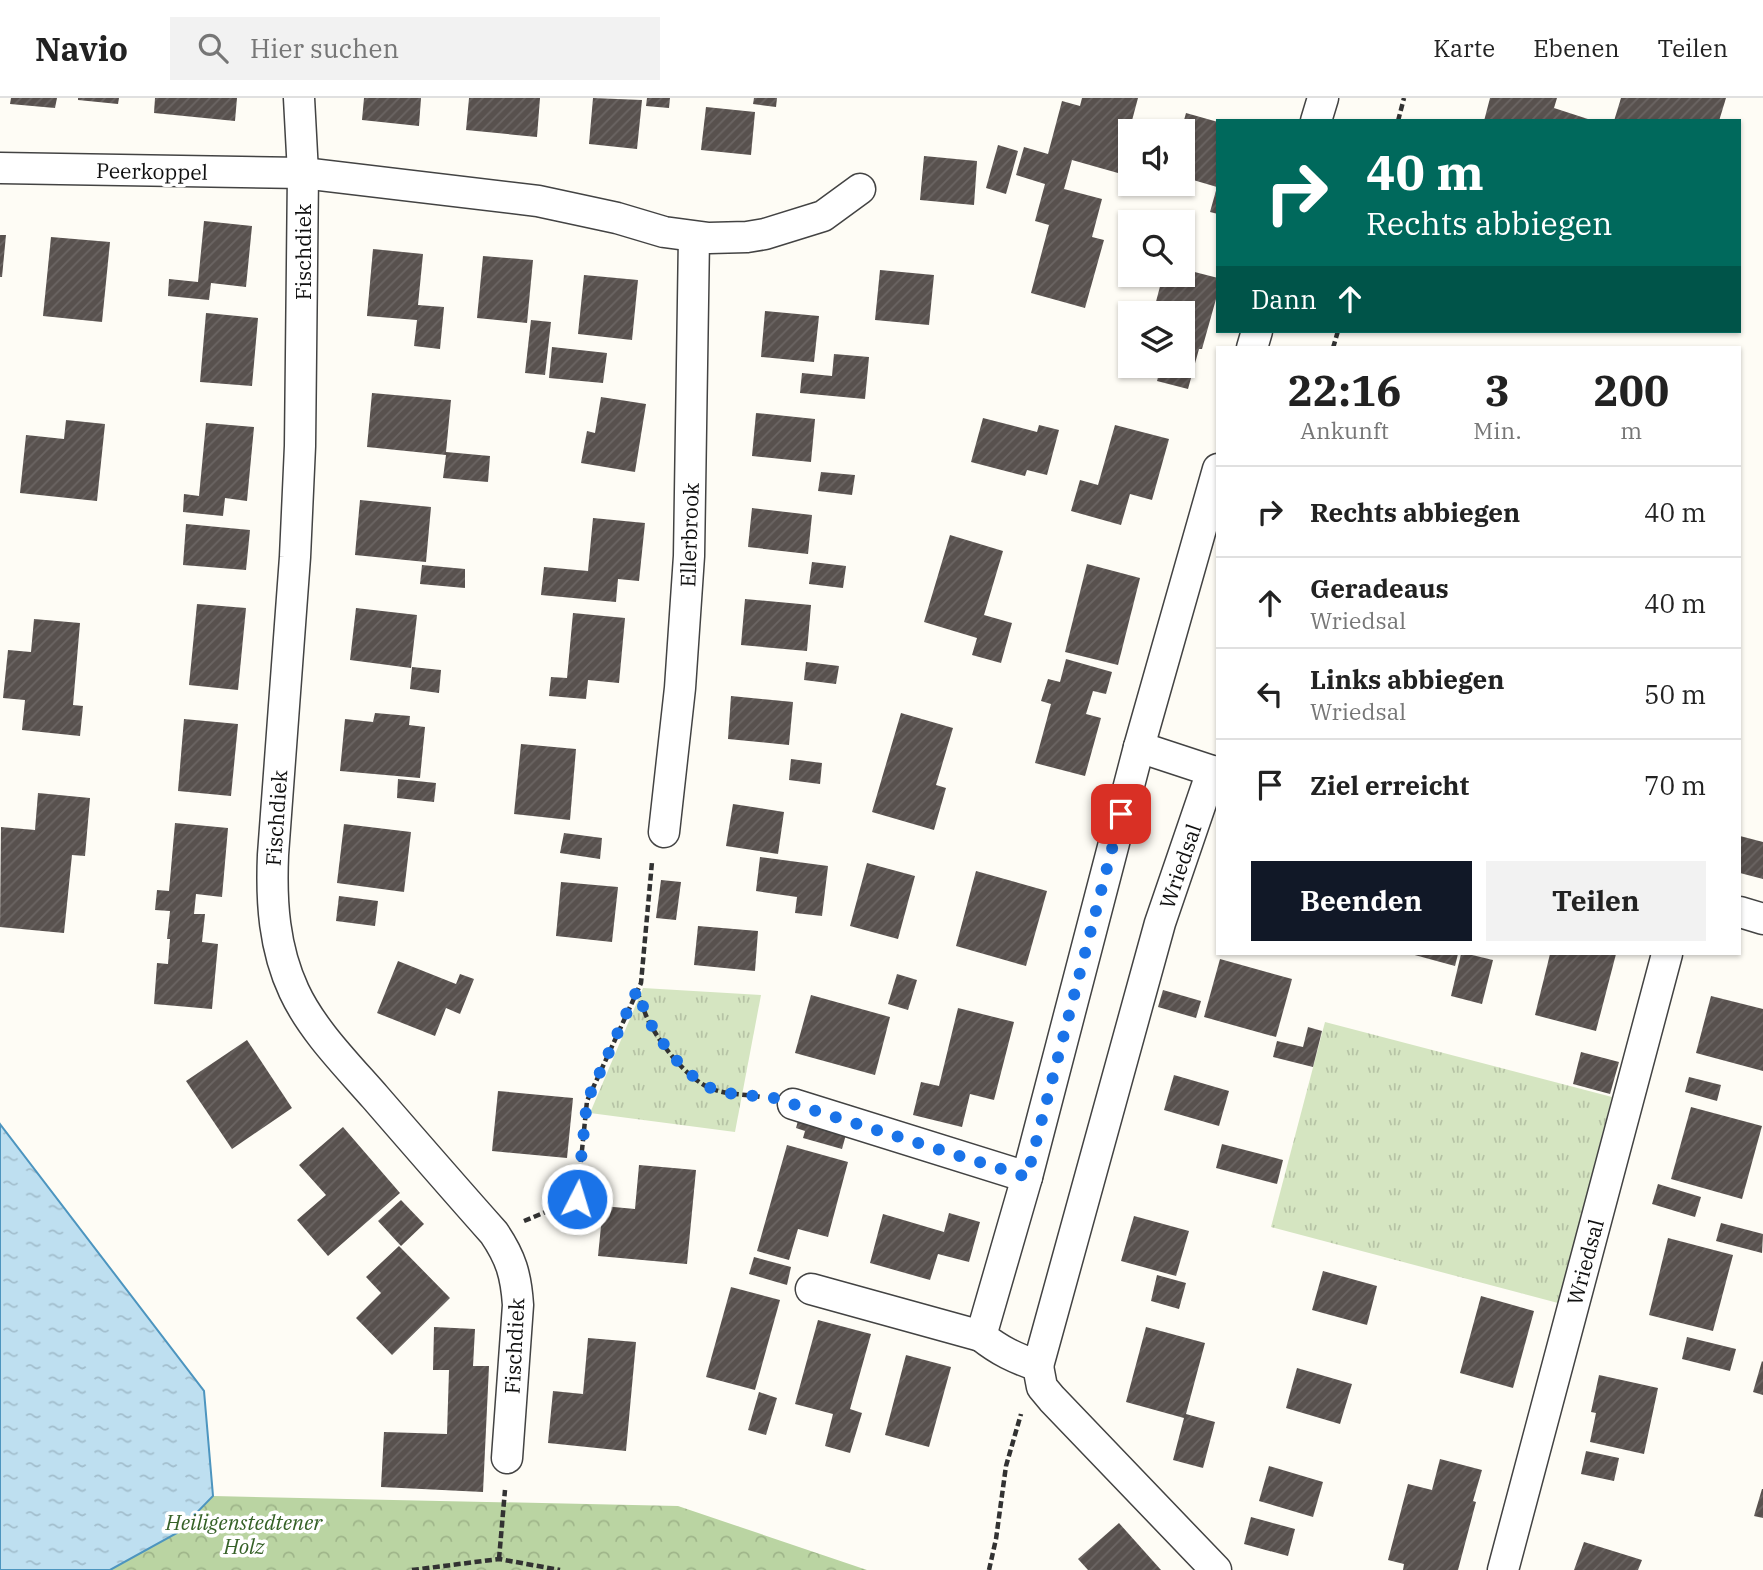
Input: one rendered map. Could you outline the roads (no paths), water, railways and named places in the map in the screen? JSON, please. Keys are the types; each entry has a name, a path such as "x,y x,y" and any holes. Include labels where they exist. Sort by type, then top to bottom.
{"street":[{"name":"Fischdiek","path":"299,98 303,173 300,446 295,570 272,866 271,887 276,934 294,991 309,1016 337,1054 494,1233 510,1259 519,1306 508,1458"},
{"path":"1317,119 1323,98"},
{"name":"Peerkoppel","path":"0,168 303,173"},
{"path":"303,173 538,201 617,218 663,232 727,238 747,237 823,216 860,188"},
{"name":"Ellerbrook","path":"664,832 680,688 689,556 694,237"},
{"path":"981,1336 1027,1177 1139,747 1216,475"},
{"name":"Wriedsal","path":"1040,1377 1160,923 1215,772 1139,747"},
{"path":"1741,912 1763,919"},
{"name":"Wriedsal","path":"1503,1570 1667,955"},
{"path":"793,1104 1027,1177"},
{"path":"811,1289 981,1336 1013,1358 1040,1377 1052,1399 1216,1570"}],"water":[{"path":"0,1124 204,1391 213,1496 177,1533 110,1570 0,1570"}],"park label":[{"name":"Heiligenstedtener Holz","path":"244,1534"}]}
